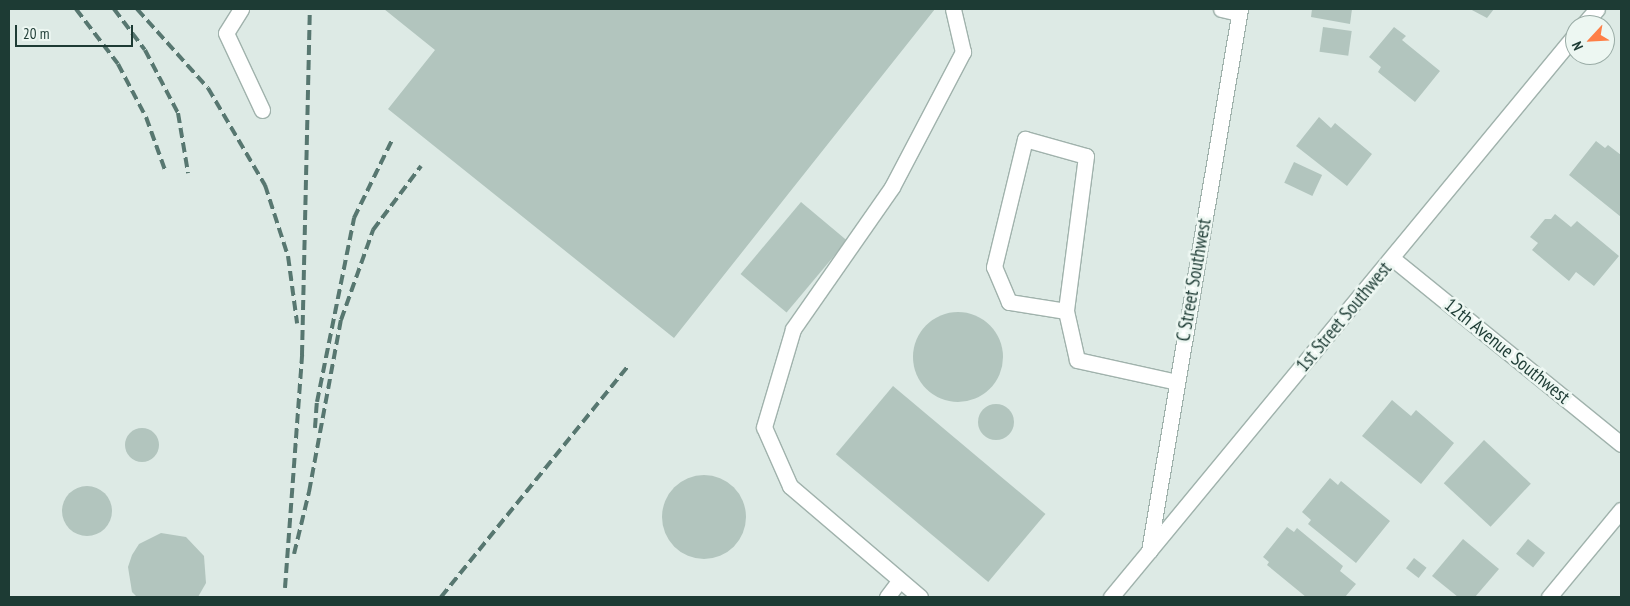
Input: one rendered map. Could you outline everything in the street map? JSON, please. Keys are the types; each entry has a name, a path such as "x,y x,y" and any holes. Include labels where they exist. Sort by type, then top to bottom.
{"street":[{"path":"241,9 226,33 262,110"},
{"path":"920,597 790,486 764,427 793,329 892,187 963,52 953,9"},
{"path":"1221,9 1240,11"},
{"name":"C Street Southwest","path":"1148,551 1240,11"},
{"name":"1st Street Southwest","path":"1111,597 1565,47"},
{"path":"1066,310 1010,302 994,267 1025,139 1086,156 1066,310 1077,360 1177,382"},
{"name":"12th Avenue Southwest","path":"1392,258 1621,444"},
{"path":"1549,597 1621,510"},
{"path":"887,597 899,581"}],"building":[{"path":"384,9 935,9 674,338 388,109 435,50"},
{"path":"1312,9 1352,9 1350,24 1311,17"},
{"path":"1470,9 1494,9 1487,18"},
{"path":"1323,27 1352,31 1348,56 1320,52"},
{"path":"1394,27 1406,36 1402,40 1440,71 1415,102 1378,72 1381,67 1369,57"},
{"path":"1319,117 1331,128 1335,123 1372,154 1347,186 1296,146"},
{"path":"1596,141 1605,148 1608,145 1621,155 1621,217 1569,175"},
{"path":"1294,162 1322,175 1312,196 1284,183"},
{"path":"801,202 847,241 787,313 741,274"},
{"path":"1555,214 1571,227 1577,221 1619,256 1594,286 1576,272 1569,281 1532,250 1538,243 1530,237 1545,219 1551,219"},
{"path":"958,312 975,316 990,325 999,340 1003,357 999,374 990,389 975,398 958,402 941,398 926,389 917,374 913,357 917,340 926,325 941,316"},
{"path":"893,386 1045,514 988,582 836,454"},
{"path":"1392,400 1411,416 1416,410 1454,443 1421,484 1362,436"},
{"path":"996,404 1009,409 1014,422 1009,435 996,440 983,435 978,422 983,409"},
{"path":"142,428 149,429 154,433 158,438 158,452 154,457 149,461 142,462 135,461 130,457 126,452 125,445 126,438 130,433 135,429"},
{"path":"1484,440 1531,484 1491,527 1444,483"},
{"path":"696,475 712,475 728,482 739,493 746,509 743,533 734,547 728,552 712,559 696,559 680,552 669,541 662,525 662,509 669,493 680,482"},
{"path":"1330,478 1338,485 1341,481 1390,521 1356,563 1308,524 1311,520 1302,512"},
{"path":"87,486 96,488 107,497 112,511 110,520 101,531 87,536 78,534 67,525 62,511 64,502 73,491"},
{"path":"1287,527 1294,532 1297,528 1343,566 1340,571 1356,584 1345,597 1306,597 1267,565 1269,562 1263,557"},
{"path":"161,533 186,537 204,556 206,583 198,597 137,597 132,592 128,567 132,555 139,544"},
{"path":"1463,539 1499,569 1475,597 1458,597 1432,576"},
{"path":"1528,539 1545,553 1533,568 1516,554"},
{"path":"1414,558 1427,568 1419,578 1406,568"}],"railway":[{"path":"76,9 118,64 146,117 166,173"},
{"path":"114,9 145,50 178,113 188,173"},
{"path":"137,9 208,88 265,185 288,256 297,323"},
{"path":"285,588 302,355 310,9"},
{"path":"315,428 317,402 354,218 392,140"},
{"path":"294,554 309,492 341,320 373,230 421,166"},
{"path":"441,597 628,366"}]}
